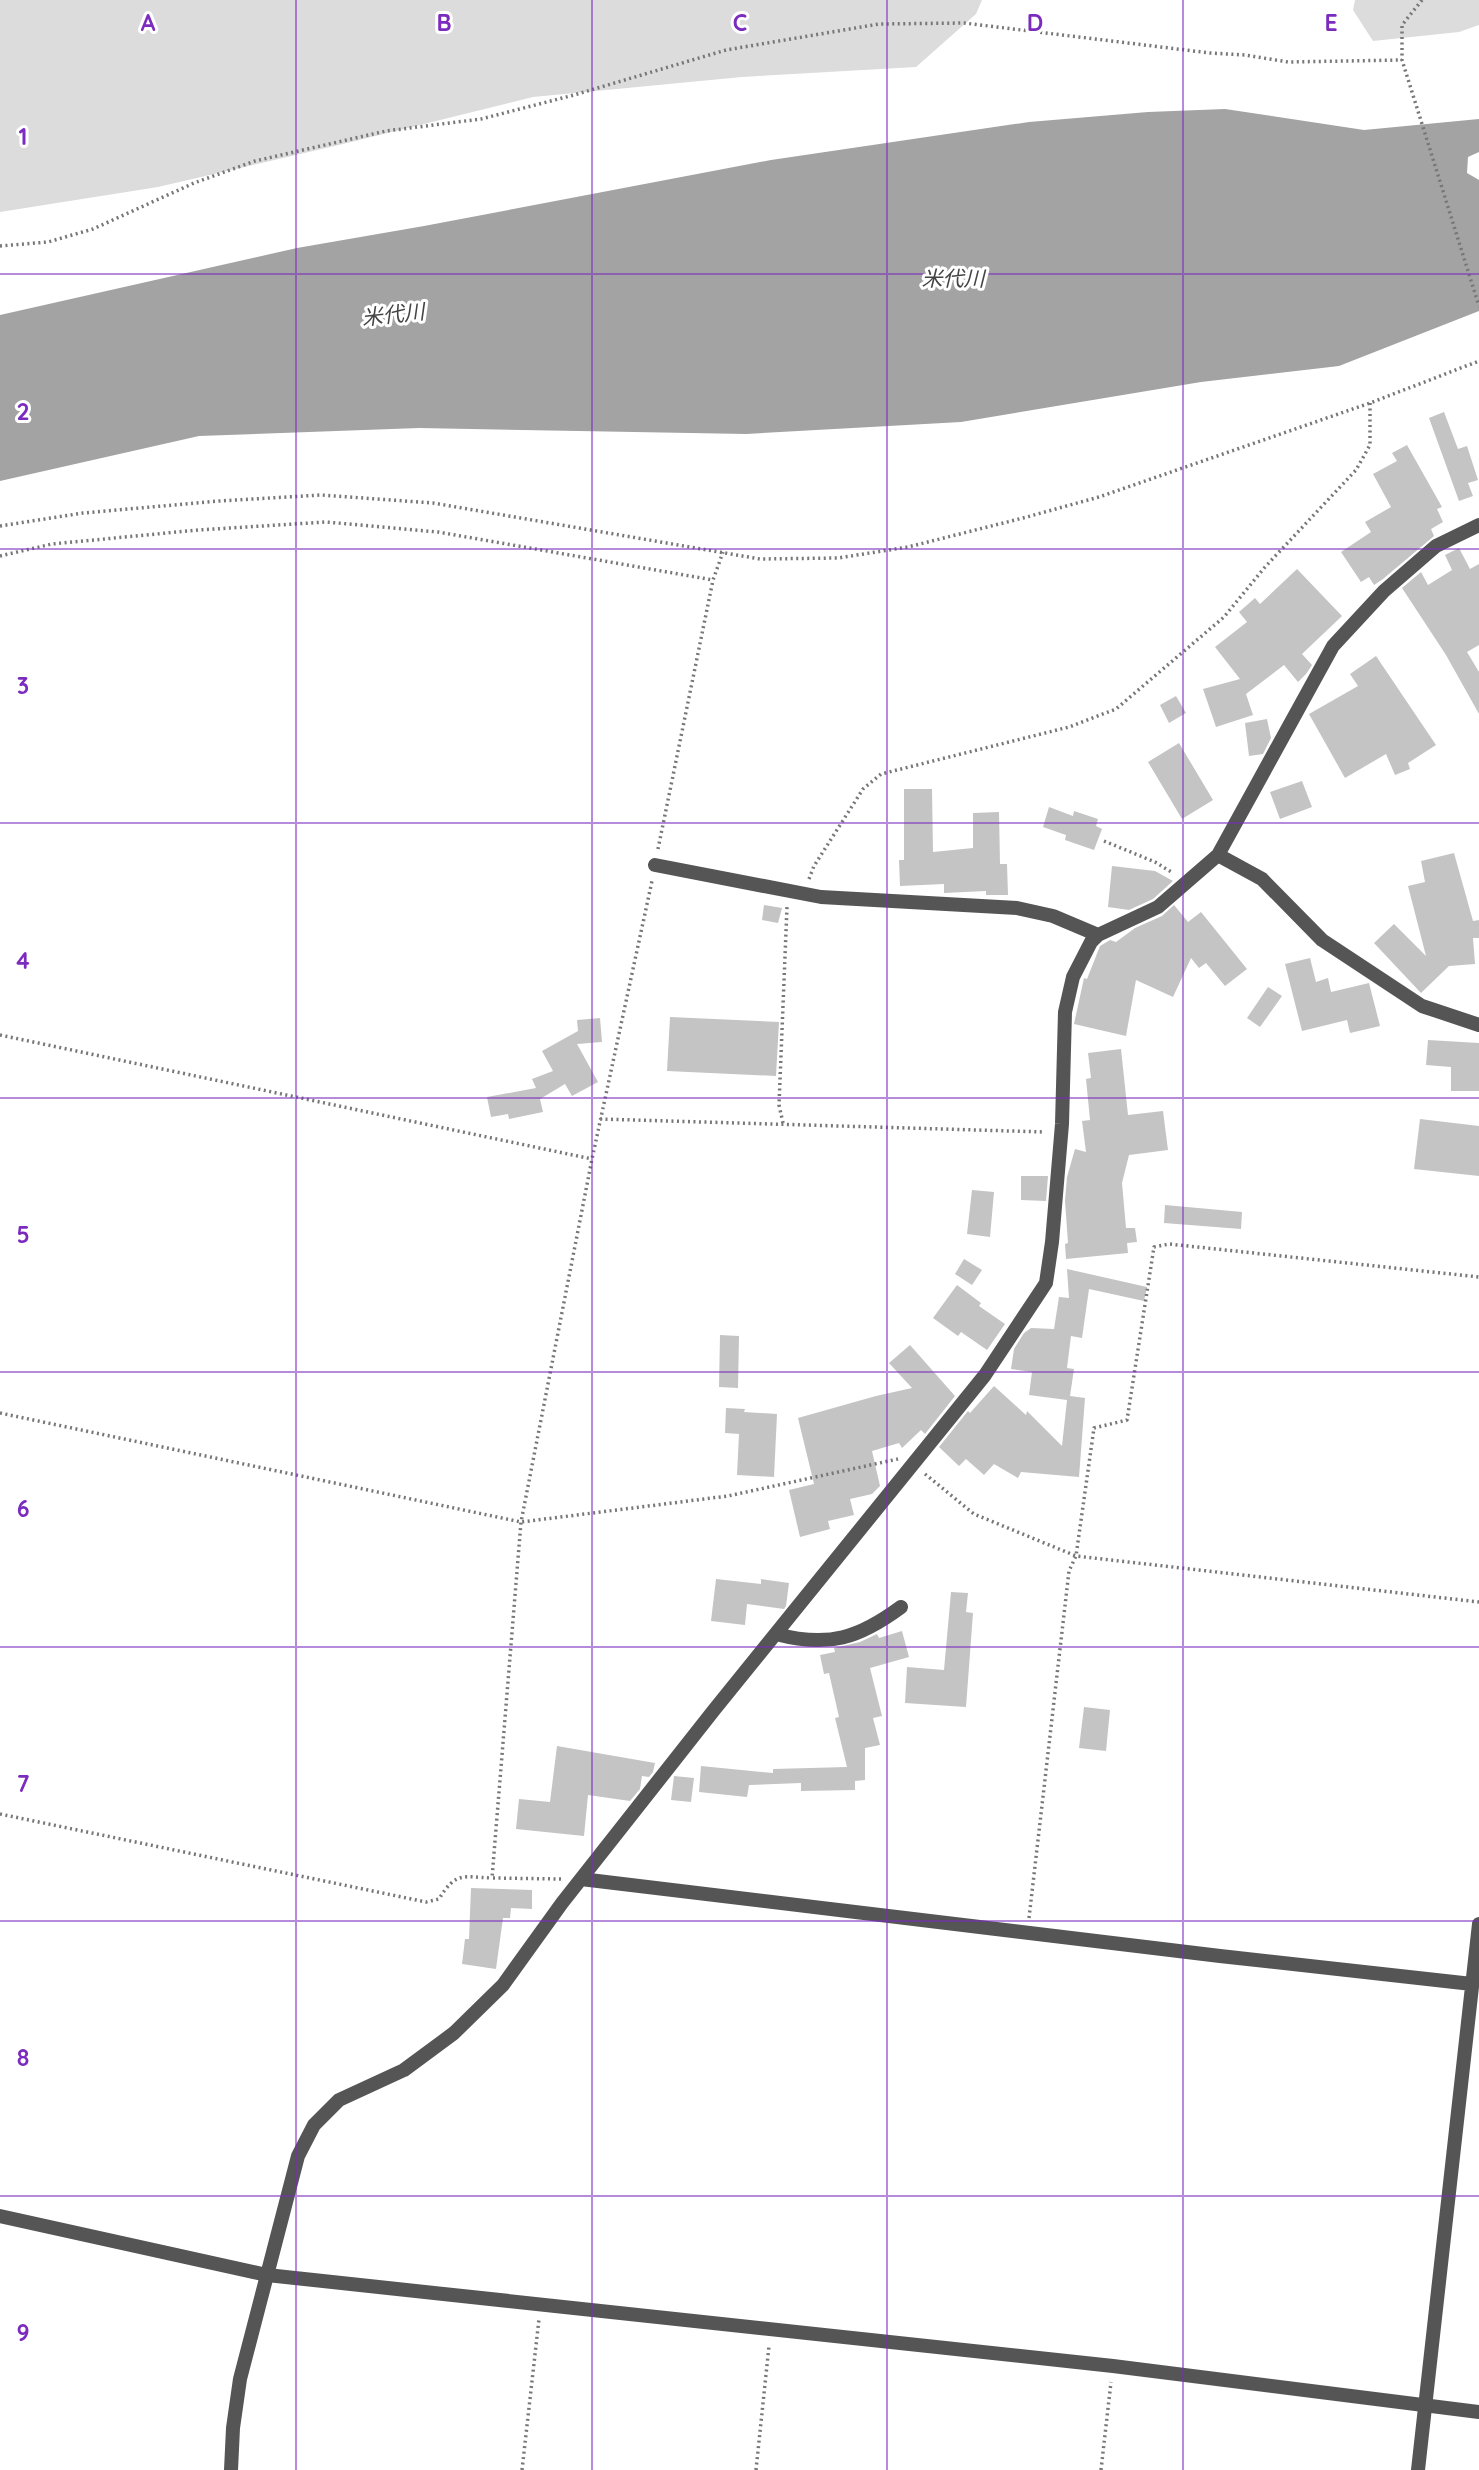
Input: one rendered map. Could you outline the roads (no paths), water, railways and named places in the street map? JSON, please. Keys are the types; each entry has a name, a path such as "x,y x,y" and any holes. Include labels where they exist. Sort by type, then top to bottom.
{"street":[{"path":"231,2470 233,2428 240,2379 298,2156 314,2125 339,2100 404,2070 454,2033 503,1985 581,1879 985,1375 1046,1283 1062,1132 1065,1012 1073,977 1091,942 1098,935 1158,907 1219,855 1333,646 1384,591 1436,546 1479,525"},
{"path":"1219,855 1262,879 1322,940 1422,1006 1479,1025"},
{"path":"655,865 804,894 1017,908 1054,916 1098,935"},
{"path":"776,1634 810,1640 854,1635 876,1626 901,1607"},
{"path":"581,1879 1018,1933 1472,1984"},
{"path":"1418,2470 1479,1924"},
{"path":"0,2216 267,2275 1113,2366 1479,2412"}],"water":[{"name":"米代川","path":"1225,109 1364,130 1479,119 1479,152 1468,157 1467,173 1479,180 1479,311 1339,366 1201,382 961,422 746,434 419,428 199,436 0,481 0,315 297,248 771,160 1029,122 1148,112"}]}
